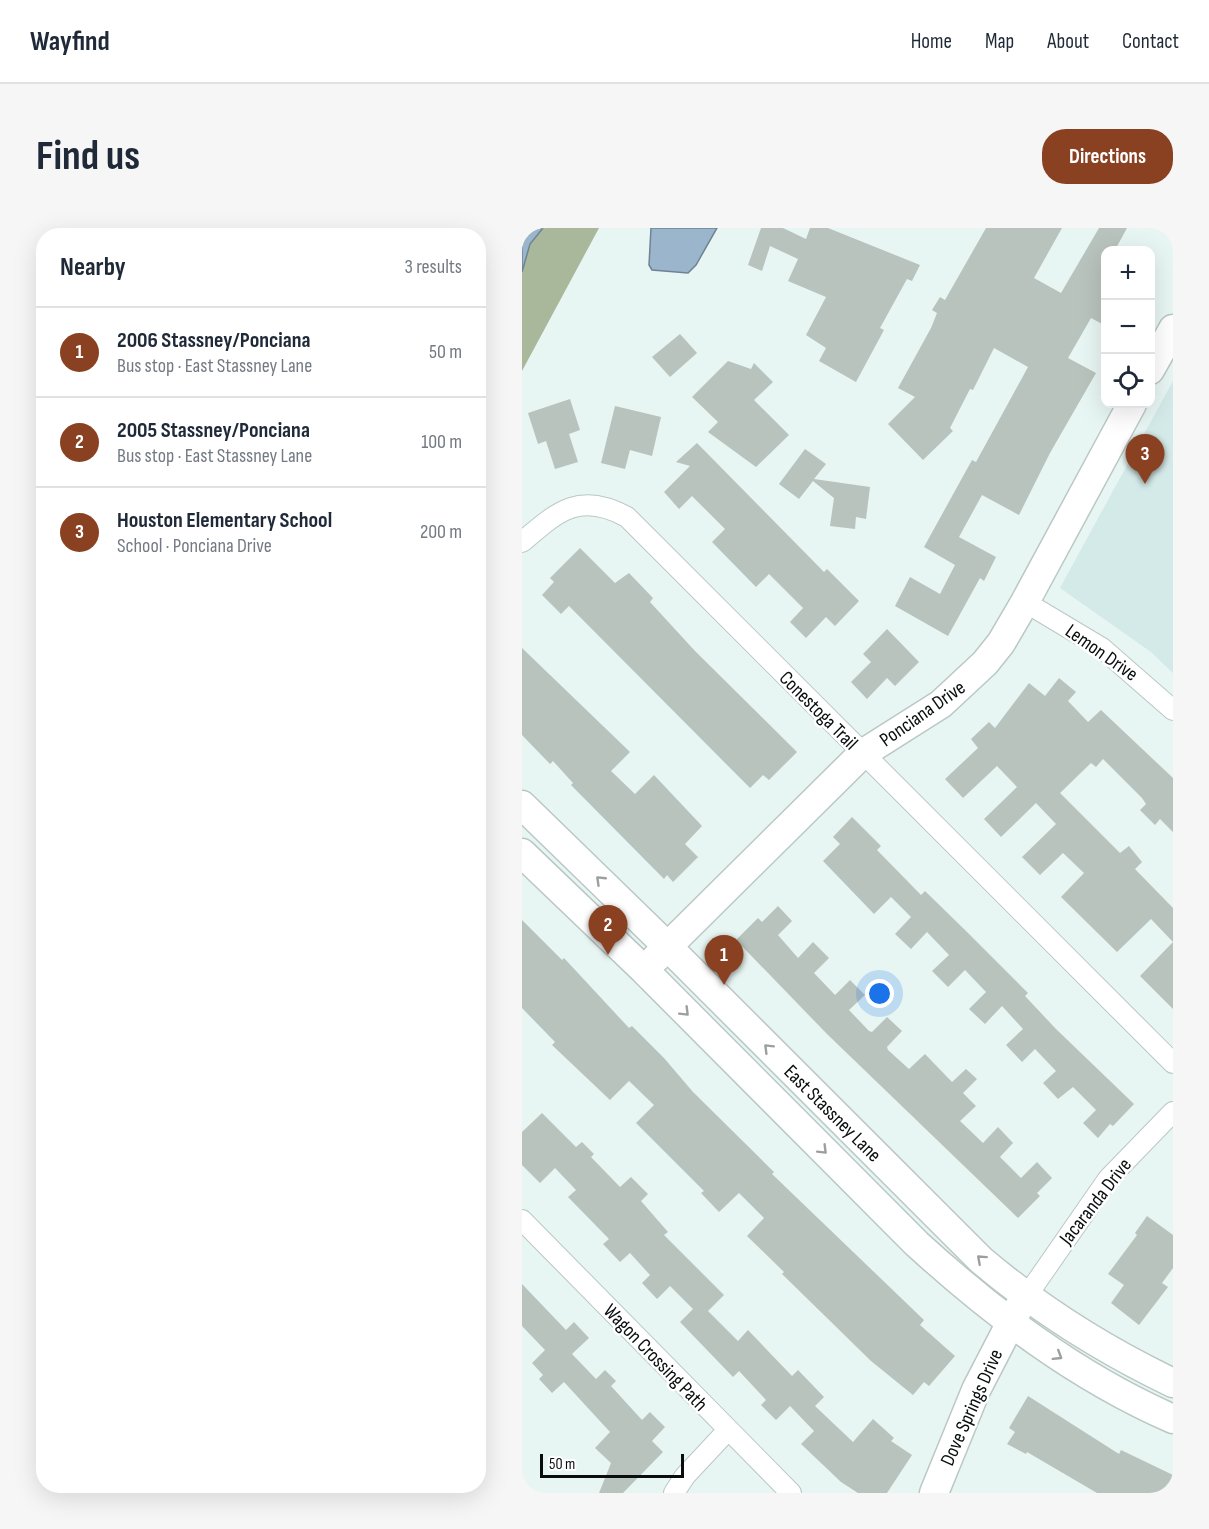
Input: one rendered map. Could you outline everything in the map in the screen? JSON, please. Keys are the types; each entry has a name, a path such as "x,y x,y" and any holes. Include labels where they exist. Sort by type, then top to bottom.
{"main road":[{"path":"1155,361 1173,328"},
{"name":"Ponciana Drive","path":"644,970 862,754 941,704 965,683 1001,643 1130,408"},
{"name":"East Stassney Lane","path":"522,805 667,946 938,1220 1026,1296 1114,1352 1173,1383"},
{"name":"East Stassney Lane","path":"522,853 644,970 917,1244 962,1285 1053,1353 1125,1397 1173,1419"},
{"name":"Dove Springs Drive","path":"934,1493 976,1390 1010,1322 1026,1296"}],"street":[{"name":"Conestoga Trail","path":"522,542 553,515 573,506 600,505 627,517 1173,1063"},
{"name":"Lemon Drive","path":"1025,602 1102,648 1173,710"},
{"name":"Jacaranda Drive","path":"1026,1296 1108,1179 1173,1112"},
{"name":"Wagon Crossing Path","path":"522,1220 791,1493"},
{"path":"674,1493 685,1476 728,1430"}],"shaded area":[{"path":"1173,381 1173,673 1151,652 1060,588"}],"green space":[{"path":"522,228 599,228 522,371"}],"water":[{"path":"522,228 543,228 530,244 522,272"},
{"path":"651,228 717,228 696,265 688,273 652,270 649,265"}],"building":[{"path":"761,228 783,228 806,239 810,228 828,228 920,265 912,281 907,279 880,328 884,330 856,382 819,361 826,348 806,335 826,297 788,281 798,259 770,246 762,271 748,265"},
{"path":"986,228 1062,228 1034,278 1061,293 1099,228 1127,228 1117,246 1101,246 1101,323 1091,318 1068,358 1096,373 1050,453 1019,515 982,495 959,537 996,557 984,581 980,578 948,636 895,606 910,577 940,594 955,565 924,547 972,460 976,462 1028,367 994,348 973,390 970,389 950,428 953,431 923,460 888,424 915,397 898,388 931,328 937,313 932,310 940,297 945,300"},
{"path":"680,334 697,353 670,377 652,357"},
{"path":"728,361 751,369 754,363 773,382 754,400 789,435 756,467 708,432 718,422 692,397"},
{"path":"570,399 580,430 569,434 578,462 555,469 546,441 538,444 528,413"},
{"path":"615,406 661,417 652,456 630,450 625,469 601,463"},
{"path":"697,443 824,572 827,569 859,601 835,626 826,617 806,638 790,622 803,608 769,574 756,587 712,542 725,529 692,496 679,509 664,492 690,466 676,462"},
{"path":"805,449 826,464 814,479 870,487 866,519 856,517 855,529 830,526 834,498 813,481 799,499 779,484"},
{"path":"580,548 615,583 629,573 653,598 650,602 695,651 797,752 769,780 763,775 750,788 569,606 561,614 542,595 554,582 550,578"},
{"path":"887,629 919,662 895,686 887,678 867,699 851,682 871,662 863,654"},
{"path":"522,648 630,752 611,771 635,794 654,775 702,826 685,844 698,857 673,882 667,875 664,879 571,785 573,783 553,761 550,764 522,735"},
{"path":"1059,678 1076,692 1068,701 1088,722 1101,710 1173,778 1173,832 1160,819 1155,825 1140,810 1146,804 1142,798 1103,759 1096,767 1091,763 1060,793 1120,853 1129,846 1142,862 1135,869 1173,908 1173,942 1151,919 1117,952 1061,897 1084,873 1063,853 1040,875 1022,857 1056,824 1036,803 1001,837 984,819 1017,787 997,766 963,798 945,779 978,748 971,739 989,722 995,728 1029,683 1045,696"},
{"path":"852,817 881,846 877,850 921,895 925,891 964,929 1028,993 1025,996 1056,1029 1134,1104 1113,1126 1110,1124 1098,1138 1083,1123 1096,1110 1073,1087 1058,1099 1043,1083 1056,1071 1035,1049 1022,1062 1006,1045 1023,1029 1002,1006 985,1024 969,1009 986,992 965,970 948,987 932,971 949,955 927,932 911,949 895,934 911,917 891,897 874,914 823,861 840,844 833,837"},
{"path":"778,906 792,921 778,935 798,958 813,942 829,958 814,973 835,995 850,980 865,995 849,1010 869,1031 872,1032 887,1017 902,1031 887,1047 909,1069 925,1054 952,1082 966,1069 977,1079 963,1093 976,1106 960,1121 983,1143 998,1127 1013,1143 1000,1157 1021,1178 1037,1162 1052,1178 1037,1193 1040,1196 1018,1218 827,1034 736,940 758,918 762,922"},
{"path":"522,920 562,960 564,958 629,1028 632,1026 664,1058 693,1092 774,1172 772,1174 924,1320 920,1325 955,1356 929,1386 924,1382 913,1395 871,1361 782,1274 784,1272 747,1236 764,1218 739,1193 719,1212 701,1193 704,1191 636,1123 654,1105 629,1081 610,1100 552,1045 555,1042 522,1008"},
{"path":"1173,942 1173,1009 1140,976"},
{"path":"542,1113 576,1147 582,1142 594,1154 591,1157 620,1187 631,1177 648,1194 641,1201 668,1232 664,1235 724,1295 708,1311 738,1341 748,1330 792,1376 798,1370 824,1397 815,1406 853,1442 873,1419 894,1438 891,1441 912,1455 887,1493 858,1493 841,1482 801,1444 814,1431 790,1406 776,1420 761,1405 766,1400 739,1371 733,1377 680,1322 693,1309 670,1286 657,1299 642,1283 650,1275 630,1253 620,1262 603,1244 609,1239 568,1197 576,1190 555,1168 540,1183 522,1165 522,1132"},
{"path":"1147,1216 1173,1235 1173,1268 1162,1283 1168,1287 1139,1325 1111,1303 1124,1285 1108,1274 1137,1235 1135,1233"},
{"path":"522,1284 566,1330 574,1322 589,1338 572,1354 596,1379 605,1370 616,1381 611,1386 642,1420 650,1412 665,1427 652,1441 663,1452 623,1493 599,1493 611,1463 595,1448 610,1432 564,1382 552,1393 539,1379 543,1375 532,1363 545,1350 522,1326"},
{"path":"1028,1396 1119,1454 1121,1450 1173,1475 1173,1493 1097,1493 1027,1452 1026,1454 1007,1444 1015,1432 1009,1428"}],"place":[{"name":"Houston Elementary School","path":"1145,484"},
{"name":"2005 Stassney/Ponciana","path":"608,955"},
{"name":"2006 Stassney/Ponciana","path":"724,985"}]}
